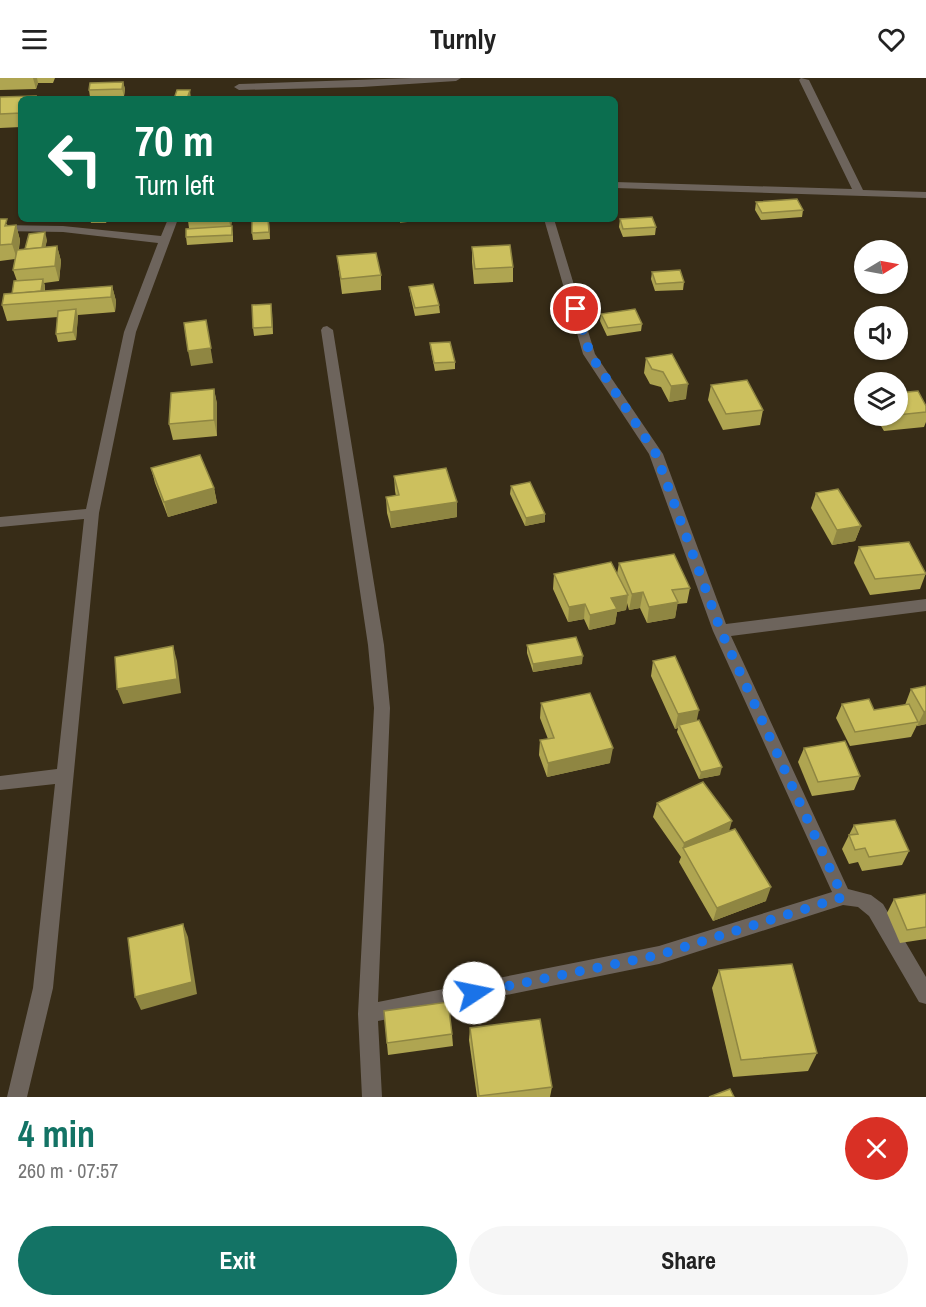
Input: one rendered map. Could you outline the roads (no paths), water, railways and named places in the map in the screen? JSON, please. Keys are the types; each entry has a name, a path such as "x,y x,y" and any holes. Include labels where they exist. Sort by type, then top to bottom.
{"street":[{"path":"234,96 241,82 362,84 456,78"},
{"path":"804,80 858,191"},
{"path":"618,185 858,191 926,195"},
{"path":"17,1097 43,988 63,776 92,513 130,332 172,222"},
{"path":"550,222 590,354 656,454 721,631 843,897"},
{"path":"0,228 63,229 163,240"},
{"path":"327,330 376,645 382,708 368,1014 372,1097"},
{"path":"0,522 92,513"},
{"path":"721,631 926,605"},
{"path":"0,783 63,776"},
{"path":"368,1014 659,955 843,897 856,897 868,901 876,910 926,995"}]}
